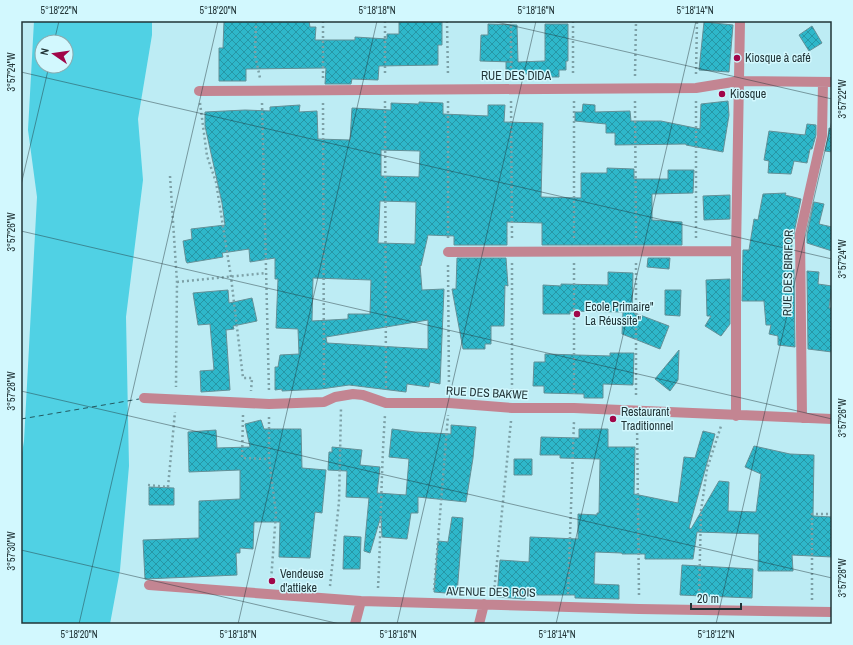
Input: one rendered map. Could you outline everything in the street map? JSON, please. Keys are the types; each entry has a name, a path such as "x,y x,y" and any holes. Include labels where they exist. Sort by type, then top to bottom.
{"street":[{"path":"736,416 736,251 740,21"},
{"name":"RUE DES DIDA","path":"199,91 696,88 739,81 828,82"},
{"name":"RUE DES BIRIFOR","path":"802,418 800,234 822,136 828,82"},
{"path":"448,252 736,251"},
{"name":"RUE DES BAKWE","path":"144,398 269,404 324,402 335,397 353,394 363,395 386,403 449,403 512,408 574,408 724,416 832,419"},
{"name":"AVENUE DES ROIS","path":"149,585 378,602 639,609 832,612"},
{"path":"355,624 360,601"},
{"path":"479,624 488,605"}],"path":[{"path":"256,21 255,56 262,90 269,459 276,513 270,594"},
{"path":"323,21 324,402"},
{"path":"378,602 382,508 382,457 386,403 384,21"},
{"path":"433,603 449,403 447,21"},
{"path":"488,605 512,408 511,21"},
{"path":"568,607 574,408 573,21"},
{"path":"636,21 636,411 639,609"},
{"path":"696,251 697,21"},
{"path":"199,91 207,156 216,182 231,277 243,378 252,378 247,403 242,458 269,459"},
{"path":"148,484 168,487 176,400 177,282 170,176"},
{"path":"177,282 266,273"},
{"path":"328,599 339,502 342,396"},
{"path":"699,609 702,511 707,469 724,416"},
{"path":"811,612 812,514 832,514"}],"water":[{"path":"34,21 152,21 152,35 138,119 143,180 126,317 129,466 120,570 110,624 21,624 21,459 24,441 37,197 28,130"}],"building":[{"path":"224,21 309,21 310,27 316,27 315,40 355,40 355,37 387,39 387,34 399,34 399,21 442,21 442,45 438,45 438,65 379,66 378,80 352,79 351,84 325,84 326,68 246,69 246,81 219,81 219,48 223,48"},
{"path":"704,22 733,25 729,72 699,70"},
{"path":"488,24 517,25 518,62 545,61 545,24 568,24 568,61 566,61 566,70 559,70 559,77 541,77 541,74 506,74 506,62 513,62 480,61 481,35 488,35"},
{"path":"812,26 822,43 809,51 799,35"},
{"path":"728,101 729,115 723,152 686,144 615,145 615,133 606,133 606,124 575,121 575,112 582,112 583,104 595,105 595,112 630,111 631,121 661,121 700,129 701,104"},
{"path":"419,102 443,103 443,114 488,116 488,105 505,105 504,122 543,123 541,197 581,198 581,173 607,173 607,168 634,169 634,179 668,179 668,170 694,170 693,193 652,194 652,220 682,222 682,245 542,245 542,223 507,222 507,245 454,245 454,236 428,235 421,266 420,265 422,290 444,289 440,384 430,382 429,387 407,384 406,392 349,385 321,389 275,390 275,367 278,367 280,355 299,354 298,329 276,328 278,279 275,279 275,258 250,262 249,249 222,253 223,257 187,263 186,261 183,241 192,239 191,229 225,225 222,203 205,126 205,112 245,110 270,111 270,107 300,105 299,112 317,111 318,139 350,140 352,108 391,110 391,103 419,104","holes":["381,150 420,151 419,177 381,176","380,201 416,202 415,244 378,243","313,278 371,280 370,314 348,314 348,319 312,321","428,320 428,349 327,343 326,337"]},
{"path":"807,124 816,125 816,135 812,149 810,149 807,163 794,161 791,174 768,173 769,161 764,160 769,131 805,135"},
{"path":"829,128 832,129 832,152 825,151"},
{"path":"786,193 785,195 801,199 794,239 792,239 791,269 794,269 795,347 778,345 778,336 769,334 771,325 766,325 764,301 742,301 743,250 749,250 754,219 758,220 763,194"},
{"path":"730,195 730,219 704,220 703,196"},
{"path":"814,202 824,204 819,224 832,227 832,251 807,243 807,235"},
{"path":"457,258 506,258 508,286 505,285 504,326 491,326 491,344 485,344 485,349 463,349 452,289 456,289"},
{"path":"648,258 670,258 669,269 647,267"},
{"path":"807,271 819,272 818,284 832,286 829,308 832,308 832,352 808,349"},
{"path":"608,272 633,273 632,312 669,326 660,349 622,334 623,312 570,311 570,314 543,314 543,285 608,285"},
{"path":"730,279 730,324 721,336 705,326 711,316 707,316 706,280"},
{"path":"228,290 229,303 252,298 257,321 233,326 234,329 226,330 230,390 201,392 200,371 214,370 210,324 198,325 193,293"},
{"path":"665,290 681,290 680,316 665,315"},
{"path":"679,350 678,380 670,391 655,379"},
{"path":"610,353 634,353 633,385 603,384 603,398 584,398 584,394 544,393 544,386 533,386 534,362 545,362 545,354 610,356"},
{"path":"261,420 264,429 301,429 302,468 326,470 322,513 315,512 310,558 279,557 280,522 254,522 253,549 240,548 240,553 236,553 237,575 145,579 143,540 199,538 199,501 240,499 240,470 189,472 188,432 216,430 217,448 250,447 245,424"},
{"path":"451,425 476,427 466,502 418,497 418,513 411,513 407,539 382,537 381,516 370,553 364,551 369,498 346,497 347,471 328,470 329,452 332,452 332,447 362,450 360,465 380,467 377,493 406,495 409,459 389,457 392,429 451,434"},
{"path":"579,429 608,429 608,447 635,447 634,494 678,503 684,457 695,458 703,431 715,434 689,528 691,529 719,481 729,482 728,511 756,512 761,474 745,467 754,446 790,454 814,455 813,516 832,517 832,557 792,555 793,571 758,571 759,534 697,532 693,559 645,559 645,554 595,552 594,584 619,585 619,599 575,598 575,595 526,595 525,599 497,597 500,560 529,562 530,537 578,539 578,514 597,515 597,513 599,513 600,459 560,458 560,455 540,455 541,437 579,438"},
{"path":"514,459 532,459 532,475 514,475"},
{"path":"149,487 174,488 174,505 149,505"},
{"path":"452,517 463,518 457,594 434,592 438,541 448,542"},
{"path":"344,536 361,537 360,569 343,569"},
{"path":"682,565 753,569 752,598 680,595"}],"ferry route":[{"path":"21,419 139,399"}],"place":[{"name":"Kiosque à café","path":"737,58"},
{"name":"Kiosque","path":"722,94"},
{"name":"Ecole Primaire\" La Réussite\"","path":"577,314"},
{"name":"Restaurant Traditionnel","path":"613,419"},
{"name":"Vendeuse d'attieke","path":"272,581"}]}
